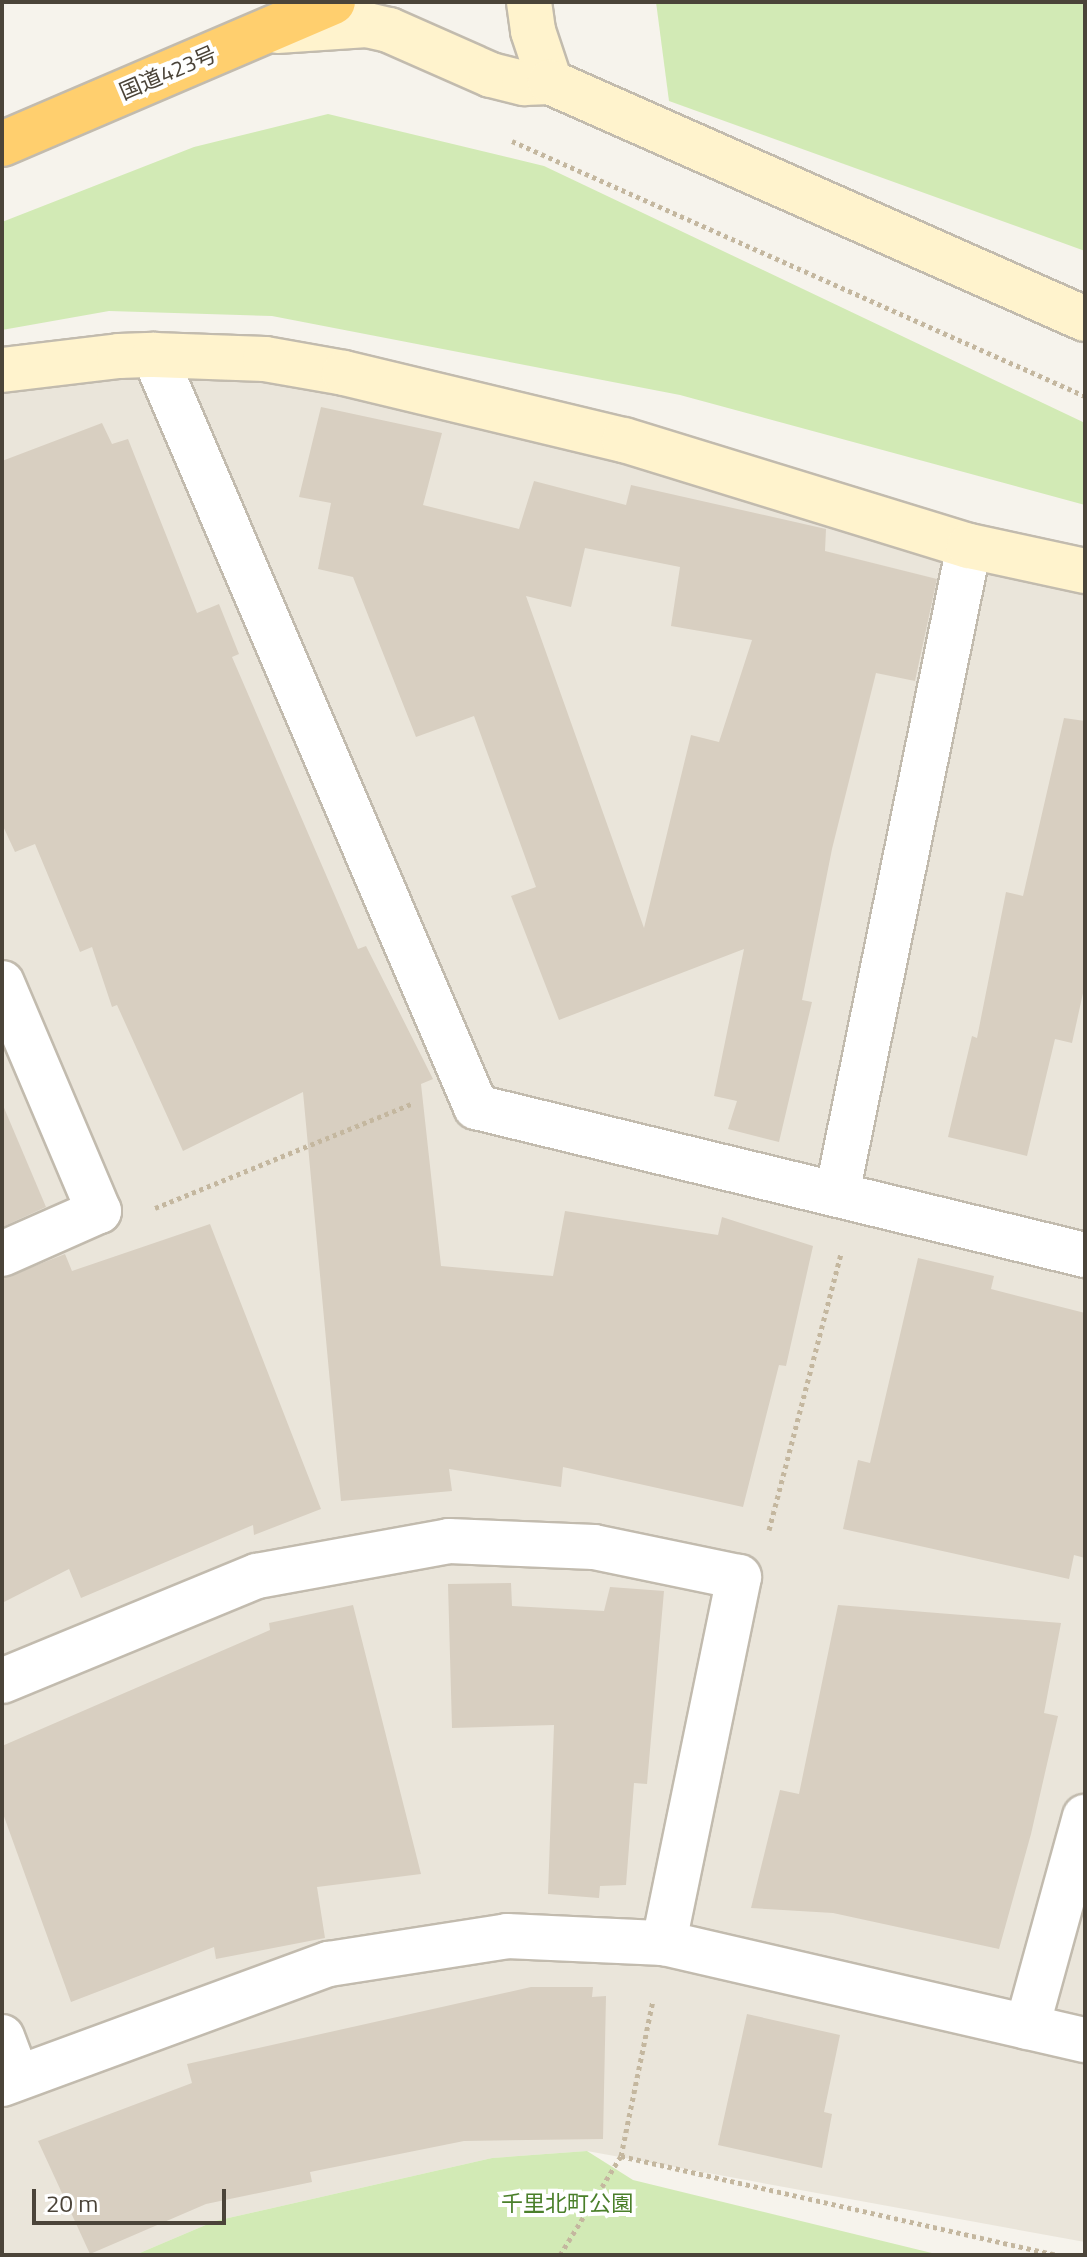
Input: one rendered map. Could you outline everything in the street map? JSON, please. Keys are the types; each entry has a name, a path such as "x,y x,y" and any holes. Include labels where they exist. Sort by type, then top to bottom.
{"highway":[{"name":"国道423号","path":"2,144 333,2"}],"street":[{"path":"529,2 533,31 550,82"},
{"path":"263,33 307,26 367,25 389,30 491,75 524,83 550,82 1085,319"},
{"path":"154,355 476,1107 1085,1255"},
{"path":"2,370 119,356 265,359 373,380 624,440 969,546 1085,571"},
{"path":"837,1194 969,546"},
{"path":"2,983 99,1211 2,1254"},
{"path":"2,1681 257,1576 449,1541 594,1547 739,1577 664,1943"},
{"path":"1027,2027 1085,1817"},
{"path":"2,2037 9,2081 329,1964 507,1936 664,1943 1085,2040"}],"path":[{"path":"501,135 1085,396"},
{"path":"99,1211 139,1214 466,1081"},
{"path":"739,1577 765,1547 847,1234 837,1194"},
{"path":"560,2255 621,2156 664,1943"},
{"path":"621,2156 1057,2255"}],"shaded area":[{"path":"235,356 1085,571 1085,2242 587,2151 492,2158 215,2221 135,2255 2,2255 2,370"}],"green space":[{"path":"656,2 1085,2 1085,251 669,101"},
{"path":"328,114 544,166 1085,423 1085,505 680,395 272,316 109,311 2,330 2,222 194,147"},
{"name":"千里北町公園","path":"587,2151 633,2180 940,2255 135,2255 215,2221 492,2158"}],"building":[{"path":"321,407 442,433 423,505 519,529 534,481 626,505 631,485 826,529 825,551 937,579 915,681 876,673 832,849 802,1000 812,1002 779,1142 728,1129 737,1101 714,1096 744,949 559,1020 511,896 536,887 474,716 416,737 353,577 318,569 331,503 299,497","holes":["585,548 680,567 671,626 752,640 719,742 691,735 644,928 526,596 571,607"]},
{"path":"102,423 112,444 128,439 197,613 219,604 239,654 232,657 358,949 366,946 433,1079 421,1084 441,1266 553,1276 565,1211 718,1235 722,1217 813,1246 786,1366 779,1365 743,1507 563,1467 561,1487 449,1469 452,1491 341,1501 303,1092 183,1151 117,1005 112,1007 92,947 80,952 35,844 15,852 2,824 2,461"},
{"path":"1064,718 1085,721 1085,984 1072,1043 1055,1039 1027,1156 948,1137 972,1036 977,1038 1006,892 1023,896"},
{"path":"2,1103 46,1207 2,1227"},
{"path":"210,1224 321,1509 254,1535 253,1525 81,1598 69,1569 2,1603 2,1279 65,1254 72,1271"},
{"path":"918,1258 994,1276 991,1289 1085,1313 1085,1558 1074,1555 1069,1579 843,1529 858,1460 870,1463"},
{"path":"511,1583 512,1606 604,1611 610,1587 664,1591 647,1784 634,1783 626,1885 600,1886 599,1898 548,1894 554,1725 452,1728 448,1584"},
{"path":"353,1605 421,1874 317,1887 325,1938 216,1959 214,1947 71,2002 2,1811 2,1746 270,1630 269,1623"},
{"path":"838,1605 1061,1623 1044,1713 1058,1716 1031,1834 999,1949 833,1913 751,1908 780,1790 799,1794"},
{"path":"531,1987 593,1987 592,1997 606,1996 603,2139 464,2141 310,2172 312,2182 206,2204 90,2254 38,2141 192,2083 187,2064"},
{"path":"747,2014 840,2035 824,2112 832,2114 822,2168 718,2145"}]}
